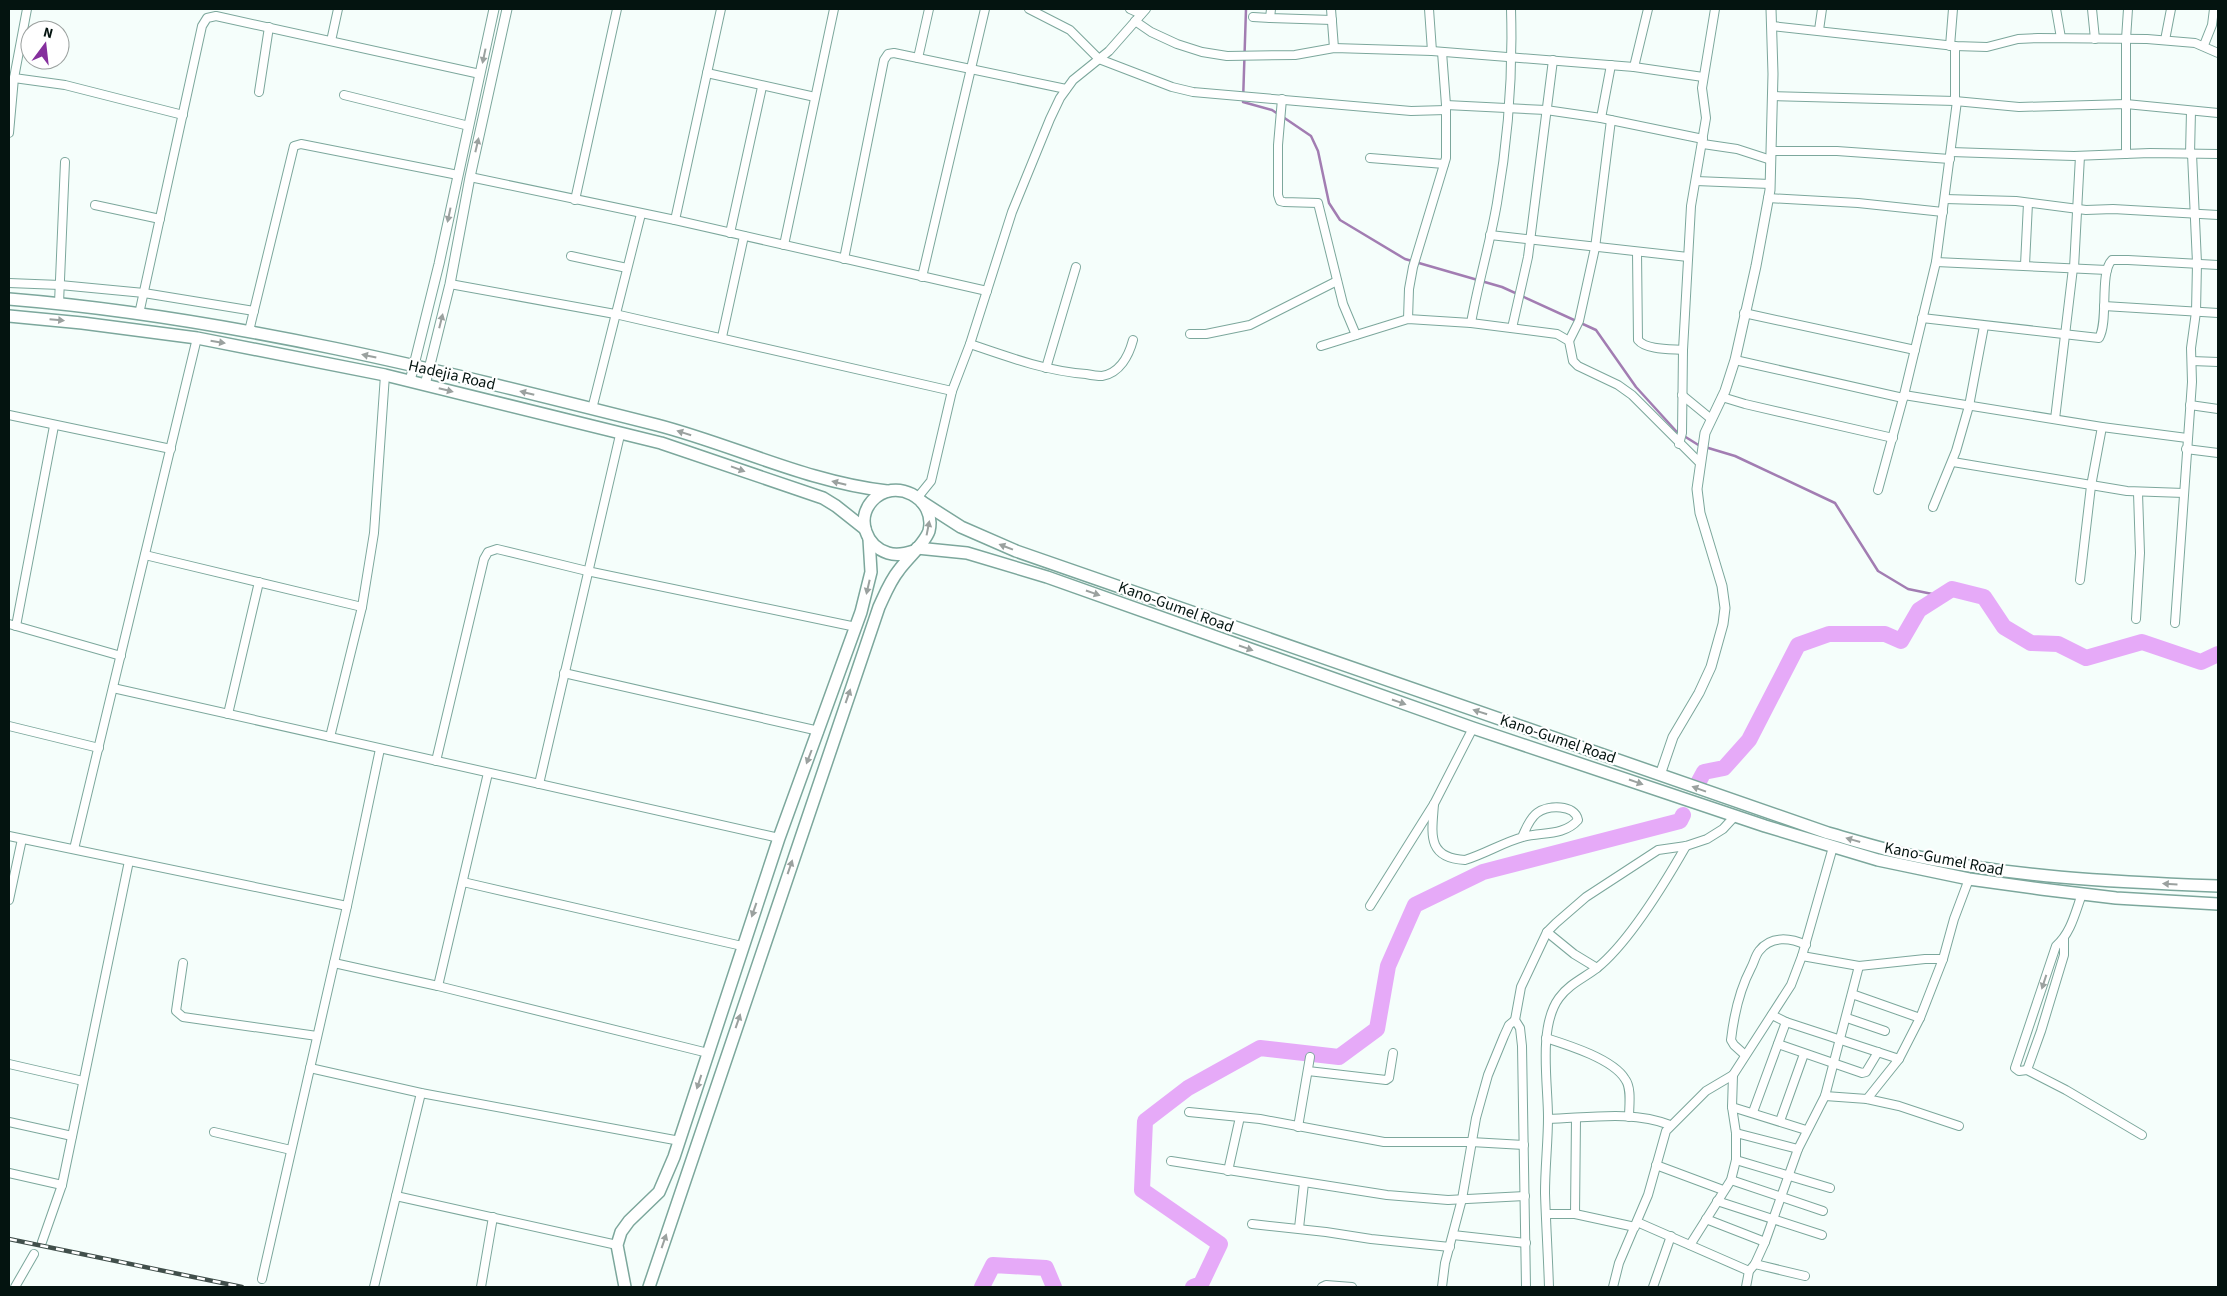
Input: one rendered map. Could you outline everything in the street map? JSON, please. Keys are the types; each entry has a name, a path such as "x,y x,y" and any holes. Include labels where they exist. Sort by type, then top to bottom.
{"main road":[{"name":"Hadejia Road","path":"9,300 59,303 250,331 429,369 668,428 835,482 887,491"},
{"name":"Hadejia Road","path":"9,316 82,323 197,338 385,375 661,443 823,498 844,512 867,534"},
{"path":"625,1287 617,1245 621,1232 629,1221 659,1192 680,1141 742,946 779,838 856,627 871,572 864,520 871,502 887,491 898,489 909,492 920,499 928,511 930,521 926,536 888,588 868,637 649,1287"},
{"name":"Kano-Gumel Road","path":"920,499 961,527 1016,551 1828,833 1905,854 1943,861 2076,879 2218,886"},
{"path":"867,534 877,548 889,554 902,555 915,549"},
{"name":"Kano-Gumel Road","path":"915,549 954,551 974,555 1047,577 1473,728 1833,847 1903,866 1969,879 2116,898 2218,904"},
{"path":"1377,694 1381,679"},
{"path":"1939,873 1943,861"}],"street":[{"path":"9,133 14,78 27,9"},
{"path":"331,41 338,9"},
{"path":"410,381 439,264 494,9"},
{"path":"425,385 450,284 470,177 507,9"},
{"path":"575,200 616,9"},
{"path":"675,220 721,9"},
{"path":"784,245 834,9"},
{"path":"918,58 928,9"},
{"path":"922,277 985,9"},
{"path":"1029,9 1070,30 1099,59 1186,90 1214,95 1248,96 1411,111 1446,108 1508,107 1546,110 1601,118 1703,142 1771,155 1838,151 1950,156 2218,154"},
{"path":"1130,9 1144,12"},
{"path":"1270,18 1271,9"},
{"path":"1331,9 1334,48"},
{"path":"1429,9 1432,51"},
{"path":"1471,323 1497,204 1508,107 1511,9"},
{"path":"1634,67 1648,9"},
{"path":"1681,438 1683,350 1691,206 1706,118 1702,88 1715,9"},
{"path":"1660,775 1673,737 1699,693 1711,667 1723,624 1725,608 1722,586 1698,501 1700,464 1710,418 1722,397 1735,360 1756,266 1768,198 1772,96 1771,9"},
{"path":"1819,30 1822,9"},
{"path":"1878,490 1904,396 1936,262 1944,212 1956,101 1952,46 1953,9"},
{"path":"2056,9 2061,38"},
{"path":"2092,9 2095,39"},
{"path":"2126,154 2126,40 2128,9"},
{"path":"2165,40 2171,9"},
{"path":"2204,46 2212,25 2214,9"},
{"path":"920,499 931,480 952,391 970,344 1012,212 1050,118 1073,80 1110,51 1144,12"},
{"path":"139,314 202,26 208,18 216,16 480,74"},
{"path":"1253,17 1332,20"},
{"path":"1135,21 1151,32 1177,44 1202,52 1227,56 1247,54 1295,55 1334,48 1432,51 1634,67 1703,77"},
{"path":"1772,26 1952,46 1987,47 2018,39 2165,40 2204,46 2218,52"},
{"path":"259,92 270,28"},
{"path":"1408,319 1409,289 1413,264 1444,164 1446,108 1442,52"},
{"path":"844,259 884,60 888,54 894,53 1066,89"},
{"path":"1512,328 1530,240 1553,60"},
{"path":"1601,118 1611,65"},
{"path":"707,73 762,87 815,97"},
{"path":"14,78 65,85 183,115"},
{"path":"730,233 762,87"},
{"path":"344,95 469,126"},
{"path":"1772,96 1956,101 2019,107 2126,104 2218,113"},
{"path":"1282,99 1278,195 1280,201 1284,202 1318,203 1343,304 1356,335"},
{"path":"2175,624 2182,549 2186,449 2196,312 2196,214 2191,154 2191,111"},
{"path":"1611,120 1595,248 1578,324 1570,341 1573,361 1578,366 1625,390 1681,438 1700,464"},
{"path":"250,331 294,146 302,144 458,175"},
{"path":"2055,419 2074,268 2080,156"},
{"path":"1370,158 1444,164"},
{"path":"59,303 65,162"},
{"path":"470,177 675,220 987,291"},
{"path":"1696,181 1770,184"},
{"path":"1768,198 1858,203 1944,212"},
{"path":"1945,199 2028,203 2078,209 2218,215"},
{"path":"2025,265 2028,203"},
{"path":"95,205 160,219"},
{"path":"592,409 641,214"},
{"path":"1490,235 1595,248 1688,256"},
{"path":"722,337 744,236"},
{"path":"1637,252 1638,340 1641,344 1649,346 1683,350"},
{"path":"571,256 627,268"},
{"path":"1922,318 2099,338 2107,270 2110,262 2116,260 2218,265"},
{"path":"1936,262 2107,270"},
{"path":"1046,368 1076,267"},
{"path":"1190,334 1206,334 1250,325 1337,281"},
{"path":"9,283 60,285 144,293 254,311"},
{"path":"450,284 615,314 952,391"},
{"path":"2104,306 2218,313"},
{"path":"1744,313 1915,350"},
{"path":"1320,346 1408,319 1471,323 1557,334 1570,341"},
{"path":"1933,507 1953,462 1969,406 1984,326"},
{"path":"74,850 197,338"},
{"path":"970,344 1046,368 1102,376 1120,366 1130,352 1133,340"},
{"path":"1735,360 1904,396 2102,427 2187,438"},
{"path":"2192,360 2218,362"},
{"path":"330,737 362,607 374,533 385,375"},
{"path":"1682,395 1710,418"},
{"path":"1722,397 1893,438"},
{"path":"2190,405 2218,408"},
{"path":"9,415 54,426 171,449"},
{"path":"54,426 12,625 121,656"},
{"path":"2080,580 2091,486 2102,427"},
{"path":"539,784 620,434"},
{"path":"2186,449 2218,453"},
{"path":"1953,462 2138,493 2184,493"},
{"path":"2136,619 2140,553 2138,493"},
{"path":"436,761 484,559 488,552 496,549 587,571 856,627"},
{"path":"146,555 362,607"},
{"path":"228,714 259,582"},
{"path":"564,673 819,731"},
{"path":"113,688 779,838"},
{"path":"9,726 99,748"},
{"path":"1370,906 1434,804 1473,728"},
{"path":"262,1279 347,906 380,748"},
{"path":"438,986 488,773"},
{"path":"1434,804 1433,844 1438,851 1456,860 1472,858 1522,837 1563,830 1573,826 1578,820 1577,816 1571,810 1562,807 1538,812 1531,818 1522,837"},
{"path":"1442,1287 1488,1075 1509,1025 1515,1020 1521,987 1547,932 1586,897 1635,864 1658,850 1686,846 1707,839 1724,828 1736,816"},
{"path":"9,836 347,906"},
{"path":"9,900 22,839"},
{"path":"1549,1287 1546,1186 1548,1119 1546,1038 1550,1018 1558,999 1572,984 1597,968 1628,935 1686,846"},
{"path":"1613,1287 1619,1263 1648,1195 1660,1145 1670,1125 1706,1091 1733,1075 1791,985 1806,945 1833,847"},
{"path":"42,1242 62,1185 129,861"},
{"path":"1867,1099 1899,1059 1920,1018 1943,959 1954,919 1969,879"},
{"path":"462,882 742,946"},
{"path":"2026,1070 2037,1044 2064,955 2064,939 2082,894"},
{"path":"1547,932 1574,954 1597,968"},
{"path":"2064,939 2056,946 2016,1066 2019,1071 2026,1070 2066,1090 2142,1135"},
{"path":"1745,1055 1734,1046 1731,1040 1740,992 1756,956 1761,948 1776,940 1795,940 1806,945"},
{"path":"1802,956 1859,966 1943,959"},
{"path":"334,962 708,1053"},
{"path":"183,963 176,1011 183,1017 317,1036"},
{"path":"1746,1287 1749,1271 1756,1264 1798,1149 1825,1096 1832,1064 1847,1018 1859,966"},
{"path":"1852,994 1920,1018"},
{"path":"1772,1015 1786,1022 1899,1059"},
{"path":"1847,1018 1885,1031"},
{"path":"1515,1020 1520,1028 1522,1046 1526,1287"},
{"path":"1753,1112 1786,1022"},
{"path":"1546,1038 1590,1054 1620,1072 1628,1085 1629,1117"},
{"path":"1778,1044 1862,1073 1866,1072 1878,1052"},
{"path":"1308,1071 1386,1080 1389,1078 1392,1053"},
{"path":"1780,1121 1804,1054"},
{"path":"1298,1127 1310,1057"},
{"path":"9,1064 83,1081"},
{"path":"310,1068 421,1093 680,1141"},
{"path":"1690,1244 1731,1180 1736,1160 1736,1133 1732,1107 1733,1075"},
{"path":"374,1287 421,1093"},
{"path":"1825,1096 1867,1099 1899,1106 1959,1126"},
{"path":"1732,1107 1806,1130"},
{"path":"1189,1112 1240,1117 1384,1142 1472,1142 1524,1145"},
{"path":"1228,1171 1240,1117"},
{"path":"1548,1119 1629,1117 1657,1120 1670,1125"},
{"path":"1575,1214 1576,1118"},
{"path":"9,1122 72,1136"},
{"path":"214,1132 291,1150"},
{"path":"1736,1133 1798,1149"},
{"path":"1736,1160 1830,1188"},
{"path":"1171,1161 1304,1184 1387,1195 1462,1200 1525,1196"},
{"path":"1656,1165 1724,1190"},
{"path":"9,1173 62,1185"},
{"path":"1731,1180 1823,1211"},
{"path":"1299,1228 1304,1184"},
{"path":"396,1196 617,1245"},
{"path":"1716,1201 1822,1235"},
{"path":"1547,1214 1575,1214 1636,1225 1671,1236 1749,1271"},
{"path":"482,1287 493,1217"},
{"path":"1706,1219 1764,1242"},
{"path":"1252,1224 1299,1228 1371,1240 1450,1247"},
{"path":"1453,1235 1526,1243"},
{"path":"1653,1287 1671,1236"},
{"path":"15,1287 34,1254"},
{"path":"1756,1264 1805,1276"},
{"path":"1322,1287 1326,1285 1352,1287"}],"waterway":[{"path":"1246,9 1243,102 1272,110 1278,114"},
{"path":"1283,117 1311,136 1318,151 1329,203 1340,220 1405,259 1502,287 1596,330 1636,387 1676,431 1700,446"},
{"path":"1705,447 1735,456 1835,503 1878,571 1908,589 1942,596"},
{"path":"1698,783 1704,772 1724,768 1749,740 1798,645 1829,634 1885,634 1901,641 1919,610 1952,589 1984,597 2004,627 2031,643 2058,644 2086,658 2142,642 2201,662 2218,654"},
{"path":"1193,1287 1201,1284 1220,1244 1142,1190 1145,1121 1188,1088 1260,1048 1339,1057 1377,1029 1388,966 1415,905 1483,872 1680,821 1683,815"},
{"path":"982,1287 993,1265 1046,1268 1054,1287"}],"railway":[{"path":"9,1239 242,1287"}]}
